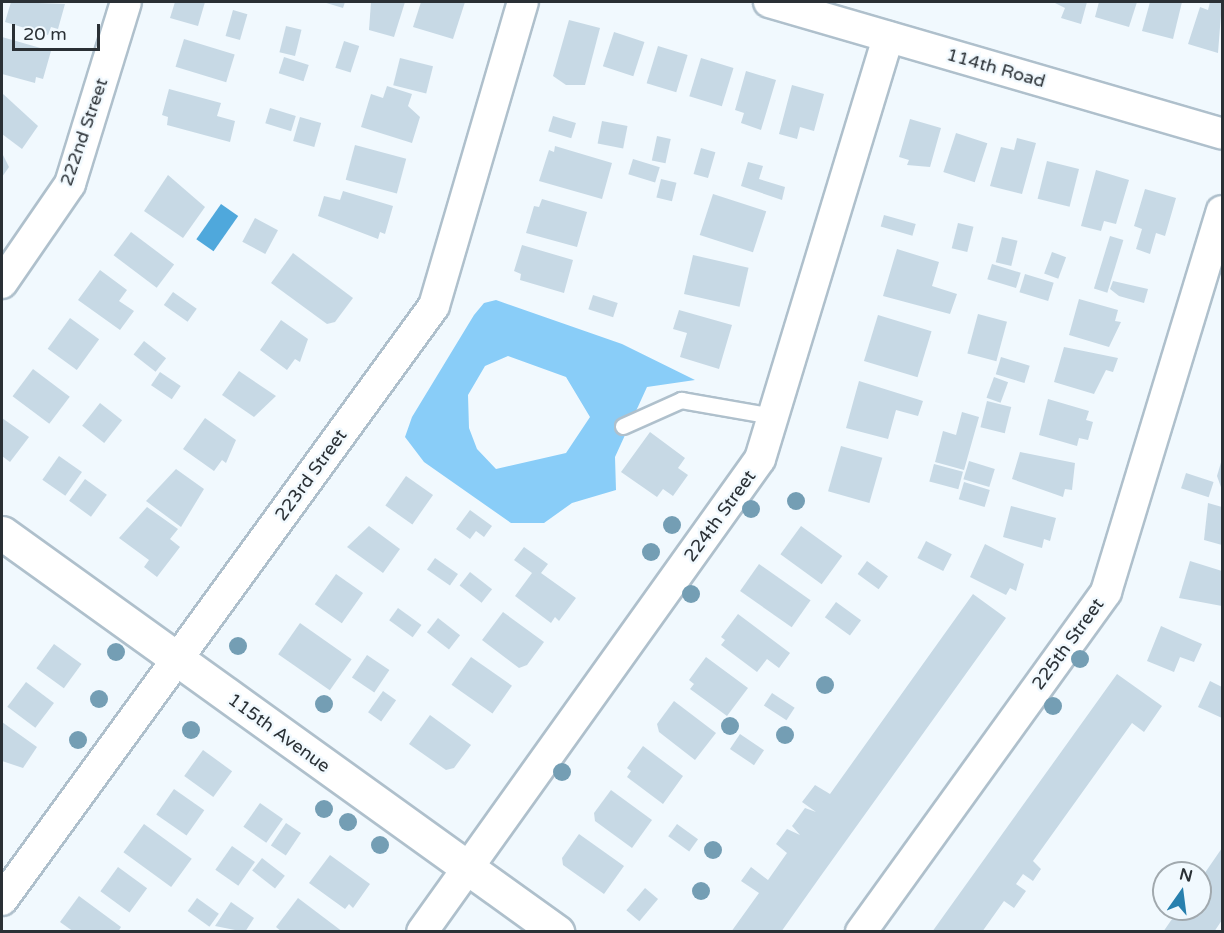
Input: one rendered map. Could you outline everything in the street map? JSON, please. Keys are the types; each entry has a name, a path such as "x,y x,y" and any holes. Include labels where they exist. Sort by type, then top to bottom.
{"main road":[{"name":"115th Avenue","path":"2,533 557,932"}],"street":[{"name":"222nd Street","path":"2,283 70,183 126,2"},
{"name":"223rd Street","path":"2,900 434,306 523,2"},
{"name":"114th Road","path":"769,2 1222,134"},
{"name":"224th Street","path":"422,932 760,459 888,37"},
{"name":"225th Street","path":"861,932 1106,592 1222,211"}],"lane":[{"path":"623,426 681,400 721,403 773,416"}],"shaded area":[{"path":"221,204 238,216 214,251 196,239"},
{"path":"496,300 622,344 695,380 647,387 615,457 616,490 572,503 544,523 511,523 424,462 405,437 412,417 474,315 484,303","holes":["508,356 566,377 590,417 566,453 496,469 477,449 469,428 468,395 485,366"]}],"building":[{"path":"11,2 65,4 58,29 51,27 48,35 5,22"},
{"path":"175,2 205,2 198,26 170,18"},
{"path":"323,2 345,2 343,8"},
{"path":"371,2 405,2 394,37 369,30"},
{"path":"421,2 465,2 453,39 413,27"},
{"path":"1053,2 1087,2 1081,24 1061,18 1065,8"},
{"path":"1099,2 1137,2 1129,27 1095,17"},
{"path":"1150,2 1182,2 1173,39 1142,31"},
{"path":"1210,2 1222,2 1218,53 1188,44 1200,7 1208,10"},
{"path":"233,10 247,14 240,40 226,36"},
{"path":"569,20 600,28 585,85 566,85 553,76"},
{"path":"286,26 302,30 295,56 279,52"},
{"path":"614,32 644,42 633,76 603,66"},
{"path":"2,37 51,51 43,79 36,77 35,83 2,74"},
{"path":"184,39 235,54 226,82 176,67"},
{"path":"344,41 359,46 351,73 335,68"},
{"path":"658,46 688,55 676,92 647,83"},
{"path":"284,57 309,65 303,81 279,73"},
{"path":"400,58 433,66 426,93 393,85"},
{"path":"701,58 734,68 722,106 689,96"},
{"path":"746,71 776,80 761,130 741,123 744,113 735,110"},
{"path":"792,85 824,94 814,131 800,127 797,139 779,134"},
{"path":"387,86 412,94 408,106 420,117 412,143 361,127 371,94 383,98"},
{"path":"169,89 221,103 217,116 235,121 230,142 167,125 168,117 162,115"},
{"path":"2,93 38,126 22,149 2,134"},
{"path":"270,108 296,116 291,131 265,123"},
{"path":"553,116 576,123 571,138 548,131"},
{"path":"300,117 321,123 314,147 293,141"},
{"path":"910,119 941,128 930,167 907,165 909,160 899,157"},
{"path":"602,121 628,126 623,149 598,144"},
{"path":"956,133 987,143 975,182 943,172"},
{"path":"657,136 671,139 665,163 652,160"},
{"path":"1017,138 1036,143 1022,194 990,186 1001,147 1014,150"},
{"path":"355,145 406,159 397,193 346,180"},
{"path":"555,146 612,163 602,199 539,181 549,150 554,152"},
{"path":"701,148 715,152 708,178 694,174"},
{"path":"2,153 9,167 2,177"},
{"path":"633,159 660,167 655,182 628,174"},
{"path":"1047,161 1079,169 1070,207 1038,199"},
{"path":"748,162 763,166 759,179 785,187 782,200 741,186"},
{"path":"1096,170 1129,180 1116,224 1104,221 1101,231 1081,226"},
{"path":"168,175 205,207 183,238 144,211"},
{"path":"661,179 677,183 672,201 656,197"},
{"path":"1145,189 1176,198 1165,236 1156,233 1150,254 1136,249 1142,229 1134,226"},
{"path":"343,191 393,206 385,234 380,232 378,239 318,216 324,196 340,200"},
{"path":"713,194 766,211 753,252 700,235"},
{"path":"542,199 587,212 577,247 526,233 534,206 539,207"},
{"path":"884,215 916,224 912,236 881,227"},
{"path":"255,218 278,230 265,254 242,242"},
{"path":"958,223 974,227 967,252 952,248"},
{"path":"131,232 174,264 157,288 114,255"},
{"path":"1110,236 1123,240 1107,293 1094,289"},
{"path":"1002,237 1018,241 1011,266 996,262"},
{"path":"522,245 573,260 564,293 520,280 521,274 514,271"},
{"path":"897,249 939,262 932,286 957,294 950,314 883,296"},
{"path":"1052,252 1066,257 1058,279 1044,274"},
{"path":"293,253 353,298 335,322 327,324 271,283"},
{"path":"693,255 749,268 740,307 684,294"},
{"path":"992,264 1021,273 1016,288 987,279"},
{"path":"100,270 127,290 119,301 134,311 120,330 78,300"},
{"path":"1025,274 1054,283 1048,301 1019,292"},
{"path":"1113,281 1148,289 1144,303 1119,296 1110,289"},
{"path":"173,292 197,309 188,322 164,305"},
{"path":"593,295 618,303 613,317 588,309"},
{"path":"1079,299 1118,310 1115,321 1121,322 1109,347 1069,335"},
{"path":"679,310 732,325 719,369 680,357 687,333 673,329"},
{"path":"978,314 1007,322 996,361 967,354"},
{"path":"878,315 932,331 918,377 864,361"},
{"path":"70,318 99,339 77,370 48,349"},
{"path":"281,320 308,339 300,362 295,359 287,370 260,350"},
{"path":"144,341 166,358 156,372 134,354"},
{"path":"1064,347 1118,358 1113,372 1106,370 1094,394 1054,382"},
{"path":"1001,357 1030,366 1024,383 996,374"},
{"path":"33,369 70,397 49,424 13,396"},
{"path":"239,371 276,396 254,417 222,395"},
{"path":"160,372 181,386 172,399 151,385"},
{"path":"994,377 1008,382 1001,403 986,398"},
{"path":"859,381 923,401 918,416 896,410 888,439 846,428"},
{"path":"1048,399 1089,411 1086,420 1093,422 1088,440 1079,438 1077,446 1039,435"},
{"path":"987,401 1011,407 1005,433 980,427"},
{"path":"100,403 122,420 104,443 82,426"},
{"path":"962,412 979,417 964,470 935,462 943,431 956,435"},
{"path":"2,418 29,437 10,462 2,456"},
{"path":"205,418 236,440 226,463 222,460 214,471 183,449"},
{"path":"650,432 685,458 678,468 688,475 673,496 663,489 657,497 621,472"},
{"path":"841,446 882,458 869,503 828,491"},
{"path":"1020,452 1075,463 1072,490 1065,489 1063,497 1012,479"},
{"path":"59,456 82,472 65,496 42,480"},
{"path":"1222,459 1222,490 1217,476"},
{"path":"969,461 995,469 989,487 963,479"},
{"path":"934,464 963,472 958,489 929,481"},
{"path":"176,469 204,489 181,527 146,501"},
{"path":"1186,473 1214,482 1209,497 1181,488"},
{"path":"406,476 433,495 412,524 385,505"},
{"path":"85,479 107,495 91,517 69,501"},
{"path":"964,482 990,490 985,507 959,499"},
{"path":"1208,503 1222,507 1222,545 1204,540"},
{"path":"1011,506 1056,518 1050,541 1044,539 1042,548 1003,537"},
{"path":"147,507 178,529 170,539 180,547 157,577 144,567 149,560 119,538"},
{"path":"470,510 492,526 484,537 476,531 470,539 456,529"},
{"path":"369,526 400,549 383,573 347,547"},
{"path":"801,526 842,556 822,584 780,554"},
{"path":"926,541 952,554 943,571 917,558"},
{"path":"985,544 1024,564 1016,591 1010,588 1006,595 970,577"},
{"path":"524,547 548,564 541,573 576,598 559,621 555,617 551,623 515,596 532,573 514,560"},
{"path":"435,558 458,574 450,586 427,569"},
{"path":"867,561 888,576 879,589 858,574"},
{"path":"1190,561 1222,571 1222,606 1179,598"},
{"path":"759,564 811,600 792,627 740,591"},
{"path":"470,572 492,589 482,603 460,585"},
{"path":"336,574 363,593 342,623 315,604"},
{"path":"973,594 1006,618 781,932 731,932 759,893 741,881 751,867 768,880 787,853 776,844 787,829 800,835 792,826 805,808 816,812 802,802 815,785 830,794"},
{"path":"836,602 861,620 850,636 825,617"},
{"path":"398,608 421,625 413,637 389,620"},
{"path":"503,612 544,642 527,665 519,668 482,640"},
{"path":"738,614 790,653 779,668 767,659 757,672 721,645 725,640 721,637"},
{"path":"438,618 460,635 449,649 427,632"},
{"path":"300,623 352,659 330,690 278,654"},
{"path":"1161,626 1202,644 1194,662 1180,657 1174,672 1147,661"},
{"path":"54,644 82,664 64,688 36,668"},
{"path":"367,655 389,670 374,692 352,677"},
{"path":"471,657 512,686 492,714 451,685"},
{"path":"706,657 748,688 727,716 690,689 694,684 689,680"},
{"path":"1117,674 1162,706 1144,732 1132,723 1033,861 1041,869 1033,881 1023,874 1016,884 1026,891 1014,908 1004,901 982,932 932,932"},
{"path":"1210,681 1222,687 1222,718 1198,707"},
{"path":"26,682 54,703 35,728 7,707"},
{"path":"383,691 396,700 381,721 368,712"},
{"path":"772,693 795,708 786,720 764,706"},
{"path":"674,701 716,733 695,760 659,732 657,724"},
{"path":"430,715 471,745 454,768 446,770 409,744"},
{"path":"2,722 37,747 23,768 2,761"},
{"path":"740,734 764,750 754,765 730,749"},
{"path":"643,746 683,776 663,804 627,777 631,771 627,768"},
{"path":"203,750 232,771 213,797 184,776"},
{"path":"174,789 204,810 187,836 156,814"},
{"path":"611,790 652,820 632,848 595,821 594,813"},
{"path":"260,803 283,819 266,843 243,827"},
{"path":"286,823 301,833 286,855 271,845"},
{"path":"144,824 192,859 171,887 123,852"},
{"path":"677,824 698,839 689,851 668,836"},
{"path":"579,834 624,866 604,894 563,865 562,858"},
{"path":"232,846 255,862 238,886 215,870"},
{"path":"1222,848 1222,920 1214,932 1163,932 1171,921 1212,921 1212,863"},
{"path":"330,855 370,884 353,908 349,904 345,909 309,883"},
{"path":"262,858 285,876 275,888 252,871"},
{"path":"118,867 147,888 129,912 100,891"},
{"path":"645,888 658,899 639,921 626,910"},
{"path":"79,896 121,927 118,932 74,932 60,922"},
{"path":"197,898 219,914 209,927 188,911"},
{"path":"298,898 343,932 282,932 276,927"},
{"path":"231,902 254,918 245,932 215,926"}]}
